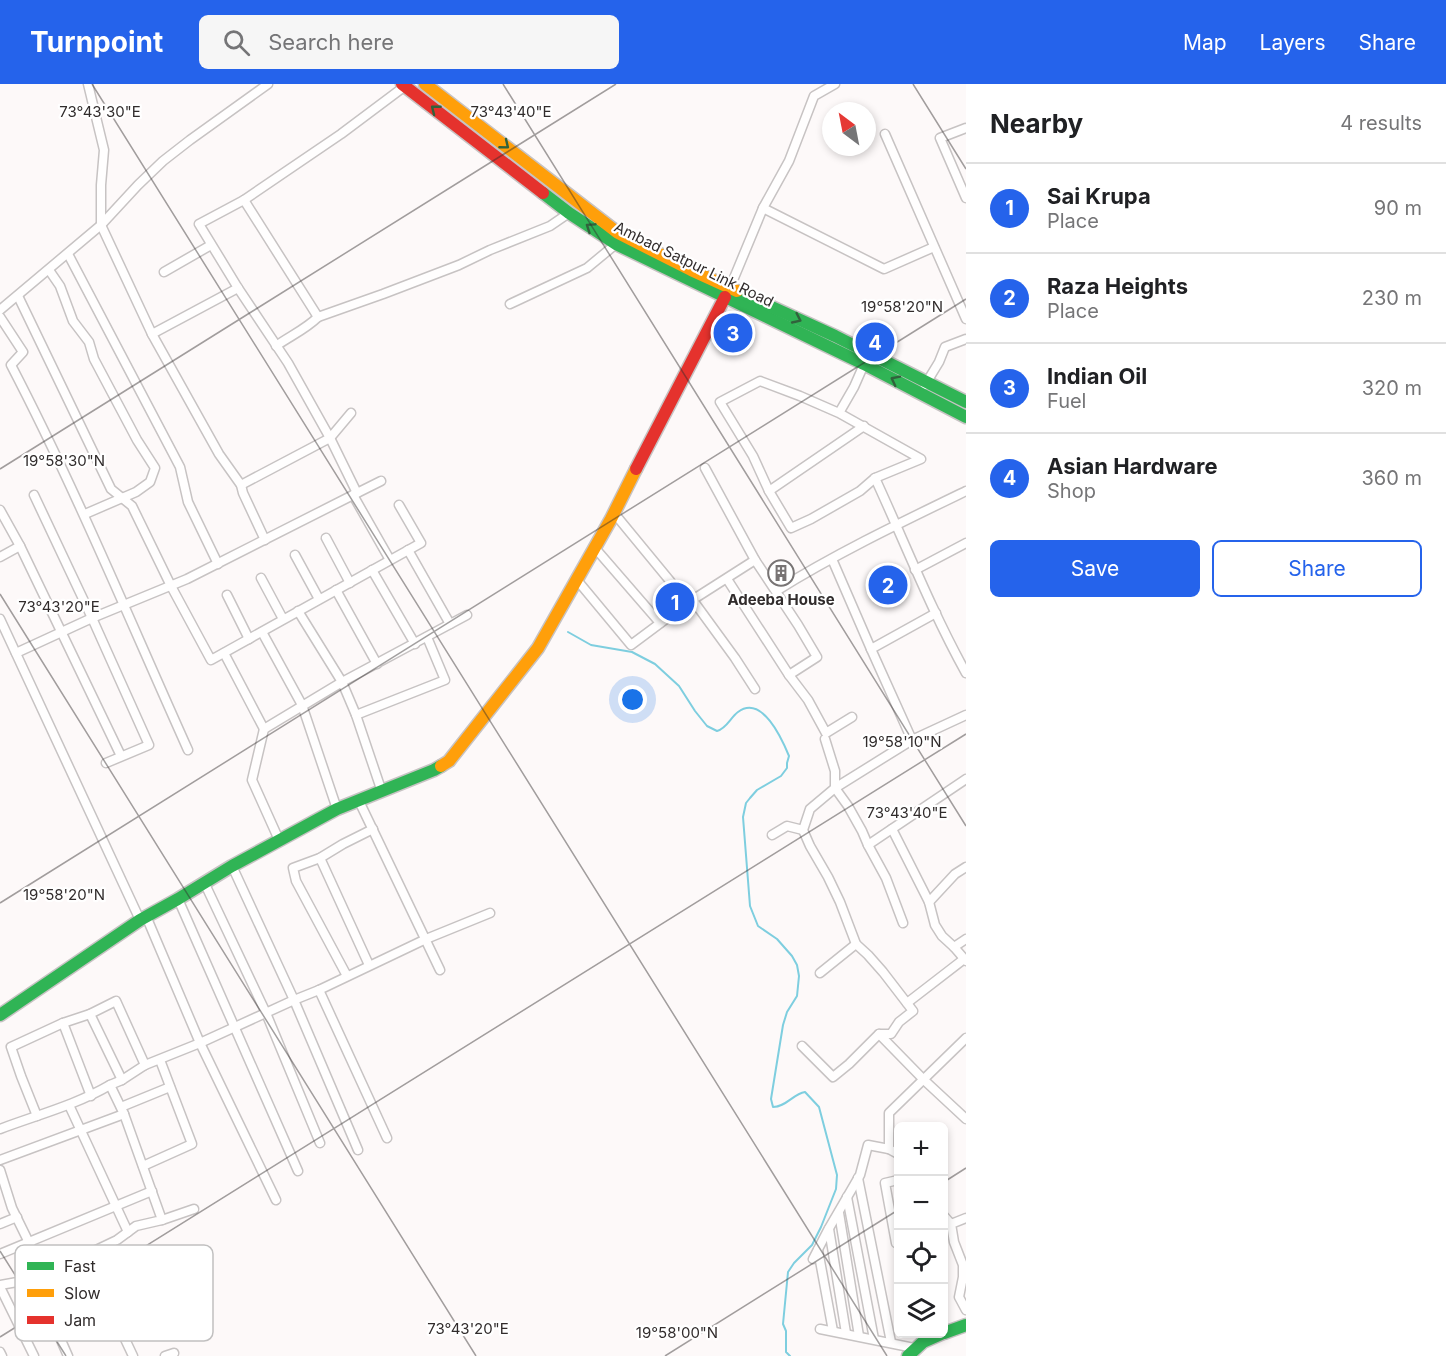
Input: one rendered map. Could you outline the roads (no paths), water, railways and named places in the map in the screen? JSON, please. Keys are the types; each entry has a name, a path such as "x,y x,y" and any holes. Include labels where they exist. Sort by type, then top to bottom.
{"main road":[{"name":"Ambad Satpur Link Road","path":"425,84 618,233 728,292 924,387 966,402"},
{"name":"Ambad Satpur Link Road","path":"403,85 569,213 615,244 728,292"},
{"path":"0,1015 143,918 232,866 338,809 434,770 449,761 538,648 614,513 728,292"},
{"name":"Ambad Satpur Link Road","path":"924,387 966,417"},
{"path":"948,1331 966,1325"},
{"path":"911,1352 922,1342 931,1338"}],"street":[{"path":"88,84 104,150 101,225 152,334 219,454 241,485 265,540"},
{"path":"0,310 101,225 163,161 268,84"},
{"path":"728,292 763,208 789,161 814,96 835,84"},
{"path":"390,560 355,494 330,438 288,363 199,224 244,200 340,134 403,85"},
{"path":"966,128 940,138 966,198"},
{"path":"885,134 966,319"},
{"path":"244,200 318,317"},
{"path":"763,208 884,269 934,247"},
{"path":"276,346 311,325 318,317 459,265 550,226 569,213"},
{"path":"510,304 587,268 615,244"},
{"path":"164,272 211,245"},
{"path":"68,254 180,467 188,502 218,564"},
{"path":"49,270 60,286 73,321 89,342 94,358 137,440 155,468 150,482 136,492 85,514"},
{"path":"152,334 238,288"},
{"path":"18,296 111,489 132,506 171,586 212,660 421,543 399,505"},
{"path":"0,317 23,352 11,365 85,514 188,750"},
{"path":"924,387 939,362 945,346 966,339"},
{"path":"839,413 867,359"},
{"path":"760,381 839,413 921,459 875,478 860,491 791,528 769,491 753,456 720,402 760,381"},
{"path":"241,485 330,438 351,413"},
{"path":"769,491 864,426"},
{"path":"705,468 755,560 817,657 789,675"},
{"path":"875,478 897,524 915,570 963,660 966,673"},
{"path":"16,653 218,564 381,481"},
{"path":"776,591 897,524 966,491"},
{"path":"34,495 149,745 106,763"},
{"path":"0,510 20,546 121,756"},
{"path":"614,513 735,658 755,689"},
{"path":"326,538 350,583"},
{"path":"915,570 966,543"},
{"path":"0,557 20,546"},
{"path":"595,548 660,623"},
{"path":"408,550 450,624"},
{"path":"295,555 319,599"},
{"path":"832,559 912,740"},
{"path":"577,580 631,645 689,602 755,560"},
{"path":"372,570 415,644"},
{"path":"261,578 284,619"},
{"path":"727,579 789,675 808,700 826,732 852,717"},
{"path":"336,590 377,664"},
{"path":"227,595 249,639"},
{"path":"298,611 342,682 356,715 382,792"},
{"path":"871,649 936,613"},
{"path":"264,729 342,682 467,615"},
{"path":"0,619 276,1200"},
{"path":"262,632 302,705 338,809"},
{"path":"356,715 446,680 427,637"},
{"path":"224,653 264,729 252,780 279,840"},
{"path":"802,1046 833,1077 879,1034 891,1034 899,1022 913,1011 868,955 856,944 840,902 803,830 810,809 835,788 912,740 966,715"},
{"path":"825,739 835,771 835,788 848,806 886,878 903,923"},
{"path":"867,845 966,779"},
{"path":"359,801 440,970"},
{"path":"772,835 787,826 803,830"},
{"path":"347,976 293,868 320,858 373,829"},
{"path":"892,829 929,902 935,925 942,936 965,960 907,1004"},
{"path":"320,858 369,965"},
{"path":"232,866 294,1000 358,1150"},
{"path":"929,902 955,874 966,867"},
{"path":"204,882 266,1014 320,1143"},
{"path":"178,899 297,1172"},
{"path":"0,1129 91,1096 145,1065 235,1028 426,939 490,913"},
{"path":"954,947 966,939"},
{"path":"820,973 856,944"},
{"path":"319,990 387,1138"},
{"path":"37,1116 11,1047 116,1001 145,1065"},
{"path":"90,1014 122,1080"},
{"path":"63,1023 91,1096"},
{"path":"879,1034 966,1119"},
{"path":"890,1149 889,1113 966,1038"},
{"path":"143,1166 192,1144 160,1060"},
{"path":"110,1085 123,1111 162,1220"},
{"path":"0,1160 80,1131 170,1087"},
{"path":"69,1105 128,1232"},
{"path":"813,1259 858,1178 868,1145 894,1152"},
{"path":"0,1170 3,1188 29,1243"},
{"path":"858,1178 891,1342"},
{"path":"894,1181 885,1183 894,1232"},
{"path":"24,1245 152,1191"},
{"path":"847,1197 874,1339"},
{"path":"106,1245 117,1240 136,1226 194,1209"},
{"path":"839,1212 859,1336"},
{"path":"0,1224 17,1217"},
{"path":"951,1224 966,1218"},
{"path":"948,1221 963,1265 959,1297 966,1310"},
{"path":"829,1229 846,1334"},
{"path":"0,1254 15,1248"},
{"path":"818,1250 833,1331"},
{"path":"15,1283 0,1286 15,1317"},
{"path":"820,1329 891,1342 911,1352"},
{"path":"27,1341 34,1356"},
{"path":"61,1341 68,1356"},
{"path":"126,1341 133,1356"},
{"path":"0,1352 2,1356"}],"waterway":[{"path":"568,632 591,645 632,652 655,664 679,686 707,726 717,731 723,728 738,712 747,708 755,709 770,721 789,756 787,768 781,776 757,790 746,803 743,817 750,906 758,926 777,939 792,956 799,976 797,996 787,1012 783,1025 771,1099 773,1107 778,1106 805,1092 819,1107 837,1175 836,1189 812,1245 788,1272 783,1324 786,1331 786,1352 790,1356"}],"place":[{"name":"Indian Oil","path":"733,333"},
{"name":"Asian Hardware","path":"875,342"},
{"name":"Adeeba House","path":"781,573"},
{"name":"Raza Heights","path":"888,585"},
{"name":"Sai Krupa","path":"675,602"}]}
